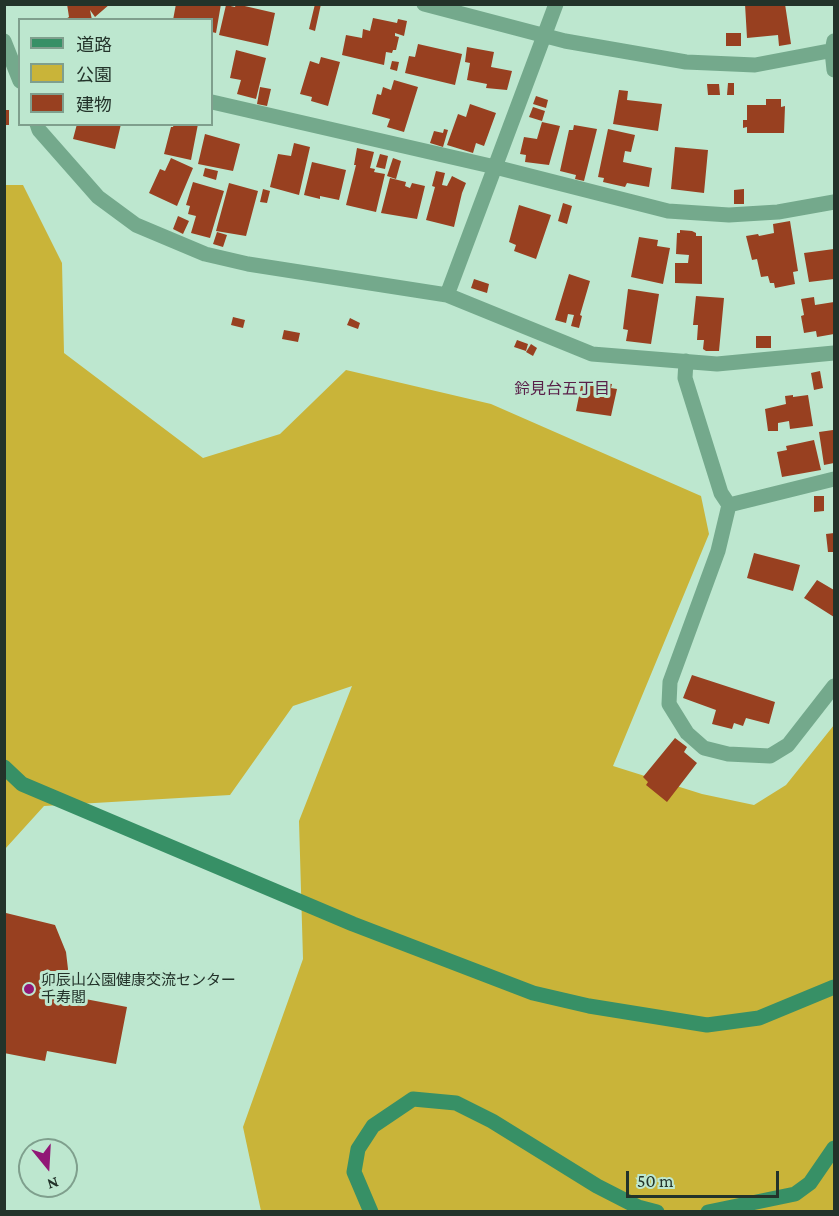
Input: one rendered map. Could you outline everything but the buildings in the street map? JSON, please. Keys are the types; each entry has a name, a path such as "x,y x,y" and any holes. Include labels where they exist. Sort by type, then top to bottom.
{"street":[{"path":"424,4 544,35 686,62 755,65 834,47 834,70"},
{"path":"447,295 556,4"},
{"path":"4,41 18,76"},
{"path":"213,102 495,167 668,211 749,214 778,212 834,202"},
{"path":"38,126 98,197 136,225 195,250 248,264 447,295 592,354 717,364 834,353"},
{"path":"686,361 685,378 721,493 729,505 718,551 670,682 669,704 687,733 704,748 728,754 770,756 788,745 834,686"},
{"path":"729,505 834,479"},
{"path":"4,767 22,784 353,924 533,993 589,1006 707,1025 759,1018 834,987"},
{"path":"371,1212 354,1172 358,1149 373,1126 413,1099 456,1103 492,1121 597,1186 638,1207 657,1212"},
{"path":"708,1212 795,1194 810,1183 834,1148"}],"green space":[{"path":"4,185 23,185 62,263 64,353 203,458 280,434 346,370 491,404 701,496 709,534 613,766 702,794 754,805 786,785 834,725 834,1211 261,1211 243,1127 303,959 299,821 352,686 293,706 230,795 44,806 5,849"}],"place":[{"name":"卯辰山公園健康交流センター 千寿閣","path":"29,989"}],"district":[{"name":"鈴見台五丁目","path":"562,389"}]}
